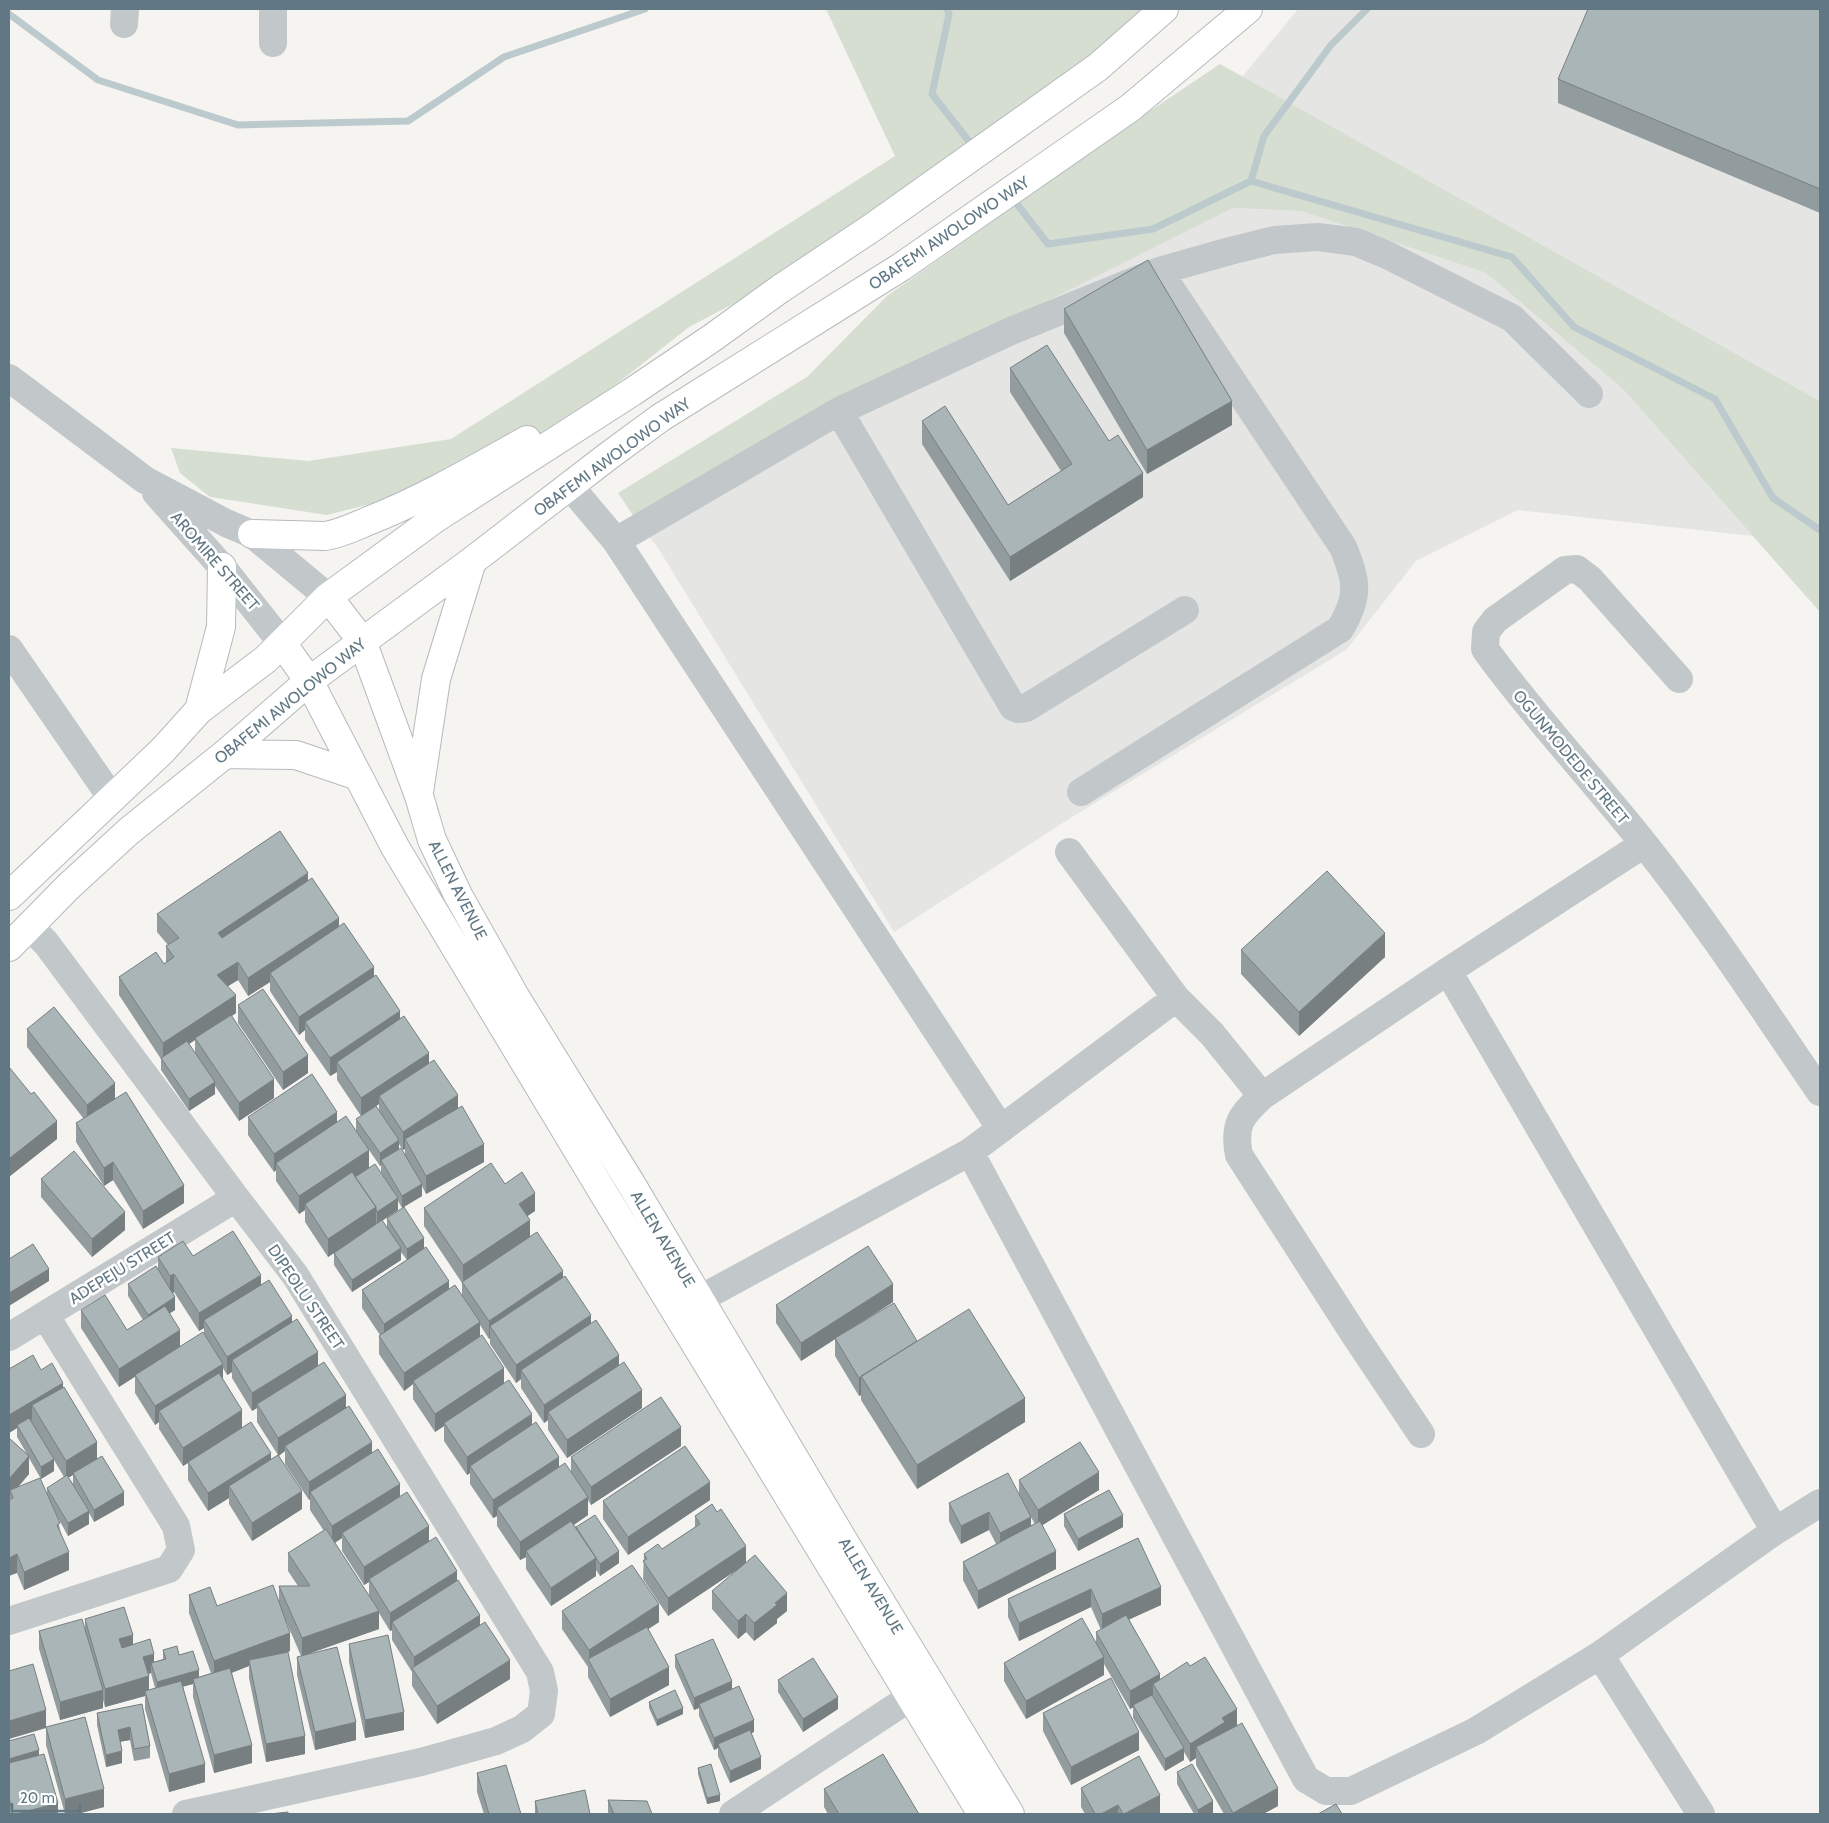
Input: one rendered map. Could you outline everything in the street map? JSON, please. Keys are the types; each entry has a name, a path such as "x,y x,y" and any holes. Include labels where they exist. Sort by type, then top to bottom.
{"main road":[{"path":"9,896 162,750 199,710 266,659 328,597 436,518 632,392 780,289 873,228 1098,67 1164,9"},
{"name":"OBAFEMI AWOLOWO WAY","path":"9,948 69,886 129,831 226,754 309,681 472,561 660,418 901,267 1130,108 1248,9"},
{"path":"252,534 335,535 383,515 440,488 712,338"},
{"path":"419,796 436,679 472,561"},
{"path":"199,710 221,627 222,567"},
{"name":"ALLEN AVENUE","path":"328,597 362,642 419,796 432,840 458,895 516,998 700,1299 849,1550 1010,1814"},
{"name":"ALLEN AVENUE","path":"282,643 309,681 395,847 982,1814"},
{"path":"226,754 296,755 358,776"}],"street":[{"path":"273,9 273,44"},
{"path":"616,541 839,412 1011,331 1159,271 1230,250 1274,240 1318,237 1356,242 1387,255 1512,318 1589,394"},
{"path":"1081,792 1340,629 1350,612 1355,590 1353,570 1343,547 1159,271"},
{"name":"AROMIRE STREET","path":"9,378 145,480 226,523 252,534 328,597"},
{"path":"839,412 1013,707 1018,709 1026,708 1185,610"},
{"name":"AROMIRE STREET","path":"145,480 222,567 282,643"},
{"path":"570,485 616,541 1001,1129"},
{"name":"OGUNMODEDE STREET","path":"1679,678 1590,579 1577,569 1565,570 1496,620 1486,632 1485,649 1506,679 1644,844 1690,904 1820,1092"},
{"path":"9,649 111,797"},
{"path":"1421,1434 1239,1155 1236,1139 1240,1122 1250,1107 1262,1096 1448,971 1644,844"},
{"path":"1068,852 1176,998 1212,1034 1262,1096"},
{"name":"DIPEOLU STREET","path":"30,927 46,943 295,1274 540,1672 544,1691 541,1714 522,1729 496,1741 421,1762 186,1814"},
{"path":"1448,971 1776,1531"},
{"path":"700,1299 970,1152 1176,998"},
{"path":"970,1152 1306,1779 1326,1791 1351,1791 1476,1731 1600,1655 1776,1531 1820,1503"},
{"name":"ADEPEJU STREET","path":"9,1337 236,1198"},
{"path":"9,1621 169,1569 181,1550 176,1526 45,1315"},
{"path":"1600,1655 1701,1814"},
{"path":"733,1814 911,1697"}],"shaded area":[{"path":"826,9 1153,9 1090,60 773,283 689,327 609,390 565,430 452,483 327,515 210,497 180,473 171,448 308,461 451,439 895,156"},
{"path":"1298,9 1820,9 1820,401 1242,77"},
{"path":"1220,64 1820,401 1820,612 1623,389 1486,273 1301,211 1233,208 812,419 635,518 618,493 807,377 887,296"},
{"path":"1233,208 1301,211 1486,273 1623,389 1753,536 1518,510 1416,561 1346,650 1072,817 894,932 658,548 635,518 812,419"}],"building":[{"path":"1588,9 1820,9 1820,189 1558,79"},
{"path":"1148,260 1232,401 1147,450 1064,309"},
{"path":"1047,345 1109,441 1118,435 1143,473 1010,557 922,421 945,406 1008,505 1072,464 1010,368"},
{"path":"280,831 308,873 218,933 222,938 312,878 339,918 248,978 238,962 217,975 236,995 163,1043 119,977 156,952 164,964 174,957 166,946 179,938 157,914"},
{"path":"1327,871 1385,933 1299,1012 1241,950"},
{"path":"344,923 374,967 299,1017 270,973"},
{"path":"376,975 400,1011 330,1058 305,1022"},
{"path":"263,989 308,1055 283,1072 238,1005"},
{"path":"54,1007 115,1083 87,1105 27,1029"},
{"path":"231,1015 274,1079 239,1103 195,1038"},
{"path":"404,1016 429,1053 361,1098 337,1062"},
{"path":"187,1041 215,1082 189,1099 161,1058"},
{"path":"434,1060 458,1095 403,1132 379,1096"},
{"path":"9,1067 31,1094 34,1092 57,1121 10,1158 9,1155"},
{"path":"312,1074 337,1112 274,1154 248,1117"},
{"path":"126,1092 184,1185 143,1211 113,1162 104,1168 76,1123"},
{"path":"376,1106 399,1140 380,1153 356,1119"},
{"path":"462,1106 484,1144 426,1176 405,1139"},
{"path":"346,1116 369,1150 299,1196 276,1163"},
{"path":"401,1148 422,1184 402,1196 381,1160"},
{"path":"74,1151 125,1212 92,1239 41,1179"},
{"path":"491,1163 505,1184 522,1172 535,1193 519,1204 530,1220 463,1265 424,1208"},
{"path":"375,1164 398,1198 377,1212 376,1207 355,1177"},
{"path":"352,1172 376,1207 328,1239 305,1204"},
{"path":"404,1207 424,1238 407,1249 387,1218"},
{"path":"382,1220 401,1248 352,1280 334,1253"},
{"path":"233,1231 261,1275 199,1313 174,1274 170,1276 158,1257 183,1241 193,1256"},
{"path":"537,1232 563,1271 489,1321 462,1282"},
{"path":"33,1244 49,1269 9,1293 9,1259"},
{"path":"868,1246 893,1284 801,1343 776,1305"},
{"path":"426,1247 449,1281 384,1324 362,1290"},
{"path":"156,1266 175,1297 148,1315 128,1284"},
{"path":"565,1276 591,1315 516,1365 490,1326"},
{"path":"269,1280 292,1316 227,1357 204,1320"},
{"path":"455,1285 480,1322 404,1373 379,1336"},
{"path":"105,1295 127,1330 165,1306 180,1330 119,1369 81,1310"},
{"path":"894,1303 917,1341 859,1378 835,1338"},
{"path":"969,1309 1025,1398 917,1465 861,1376"},
{"path":"297,1319 318,1352 252,1393 232,1360"},
{"path":"596,1320 619,1355 544,1405 521,1370"},
{"path":"203,1332 223,1364 155,1406 135,1375"},
{"path":"482,1335 504,1368 435,1414 413,1381"},
{"path":"33,1355 41,1370 52,1363 63,1383 9,1415 9,1369"},
{"path":"324,1362 346,1395 278,1438 257,1404"},
{"path":"624,1362 642,1390 567,1440 548,1412"},
{"path":"219,1373 242,1410 183,1448 159,1411"},
{"path":"509,1380 532,1414 467,1457 444,1423"},
{"path":"64,1387 97,1442 66,1461 32,1405"},
{"path":"661,1397 681,1427 591,1487 571,1457"},
{"path":"349,1406 372,1442 309,1482 285,1446"},
{"path":"29,1418 54,1459 41,1467 17,1425"},
{"path":"251,1422 271,1453 208,1493 188,1462"},
{"path":"536,1422 559,1457 493,1500 470,1466"},
{"path":"9,1438 29,1456 9,1479"},
{"path":"1080,1442 1099,1472 1038,1510 1019,1480"},
{"path":"685,1446 710,1482 628,1537 603,1501"},
{"path":"378,1449 400,1484 332,1526 310,1492"},
{"path":"278,1455 302,1491 252,1523 229,1486"},
{"path":"102,1456 124,1492 94,1510 73,1473"},
{"path":"565,1463 588,1497 520,1542 497,1508"},
{"path":"1008,1473 1031,1517 1000,1533 989,1512 961,1526 949,1503"},
{"path":"67,1475 89,1511 68,1523 47,1488"},
{"path":"40,1478 60,1523 57,1525 69,1552 24,1572 17,1554 9,1558 9,1500 13,1498 10,1490"},
{"path":"1109,1490 1123,1515 1078,1539 1064,1514"},
{"path":"407,1492 429,1526 364,1567 342,1533"},
{"path":"712,1504 717,1512 721,1509 746,1546 668,1598 643,1561 647,1559 644,1554 658,1544 662,1549 700,1524 695,1516"},
{"path":"595,1515 619,1551 600,1564 576,1527"},
{"path":"571,1521 596,1558 551,1588 526,1551"},
{"path":"1040,1521 1056,1551 978,1591 963,1562"},
{"path":"326,1529 379,1611 302,1638 279,1586 310,1586 288,1553"},
{"path":"436,1537 457,1571 390,1613 369,1579"},
{"path":"1138,1538 1161,1587 1102,1614 1091,1589 1019,1623 1008,1599"},
{"path":"755,1555 787,1593 775,1603 777,1605 754,1623 746,1614 738,1621 712,1591"},
{"path":"632,1565 659,1604 589,1650 562,1611"},
{"path":"458,1580 480,1615 414,1657 392,1622"},
{"path":"273,1585 290,1633 214,1661 189,1595 210,1587 217,1606"},
{"path":"124,1607 133,1635 119,1639 122,1648 150,1639 154,1654 143,1657 149,1676 105,1689 85,1619"},
{"path":"1126,1615 1160,1674 1130,1691 1096,1632"},
{"path":"1082,1618 1104,1657 1026,1701 1004,1663"},
{"path":"82,1619 103,1690 60,1702 39,1631"},
{"path":"485,1622 510,1660 437,1706 412,1668"},
{"path":"647,1627 669,1667 610,1699 588,1659"},
{"path":"388,1635 404,1712 365,1720 349,1644"},
{"path":"713,1639 732,1681 694,1698 675,1655"},
{"path":"177,1646 179,1655 193,1651 199,1670 157,1682 151,1663 166,1659 163,1650"},
{"path":"337,1647 356,1722 315,1732 297,1657"},
{"path":"288,1652 305,1736 266,1744 249,1660"},
{"path":"1205,1657 1237,1709 1222,1718 1225,1722 1190,1744 1153,1684 1187,1662 1190,1666"},
{"path":"813,1658 838,1697 803,1719 778,1680"},
{"path":"33,1664 46,1710 9,1721 9,1671"},
{"path":"230,1668 252,1745 214,1755 193,1679"},
{"path":"1111,1678 1139,1732 1071,1767 1043,1713"},
{"path":"181,1681 205,1764 169,1774 145,1691"},
{"path":"739,1686 754,1720 714,1738 699,1704"},
{"path":"675,1690 683,1708 657,1720 649,1702"},
{"path":"1152,1695 1184,1748 1165,1759 1133,1705"},
{"path":"142,1704 150,1746 134,1749 130,1727 118,1730 122,1751 106,1755 97,1713"},
{"path":"85,1717 104,1789 65,1799 46,1727"},
{"path":"1242,1723 1278,1788 1233,1813 1196,1747"},
{"path":"750,1730 761,1757 730,1771 718,1744"},
{"path":"34,1734 39,1750 9,1759 9,1741"},
{"path":"44,1754 58,1803 13,1814 9,1798 9,1763"},
{"path":"883,1754 919,1814 839,1814 824,1789"},
{"path":"1139,1756 1160,1795 1124,1814 1118,1805 1101,1814 1095,1814 1081,1788"},
{"path":"711,1764 720,1795 707,1798 698,1768"},
{"path":"1192,1764 1213,1801 1198,1810 1177,1772"},
{"path":"506,1765 521,1814 489,1814 477,1773"},
{"path":"585,1790 590,1814 538,1814 535,1801"},
{"path":"608,1800 647,1801 652,1814 614,1814"},
{"path":"1336,1804 1342,1814 1318,1814"},
{"path":"288,1812 288,1814 270,1814"}],"waterway":[{"path":"9,14 98,80 238,125 408,121 504,57 645,9"},
{"path":"947,9 949,14 932,94 975,149"},
{"path":"1251,181 1264,136 1331,45 1367,9"},
{"path":"1017,204 1048,244 1153,229 1251,181 1512,257 1574,327 1715,399 1773,498 1820,530"}]}
